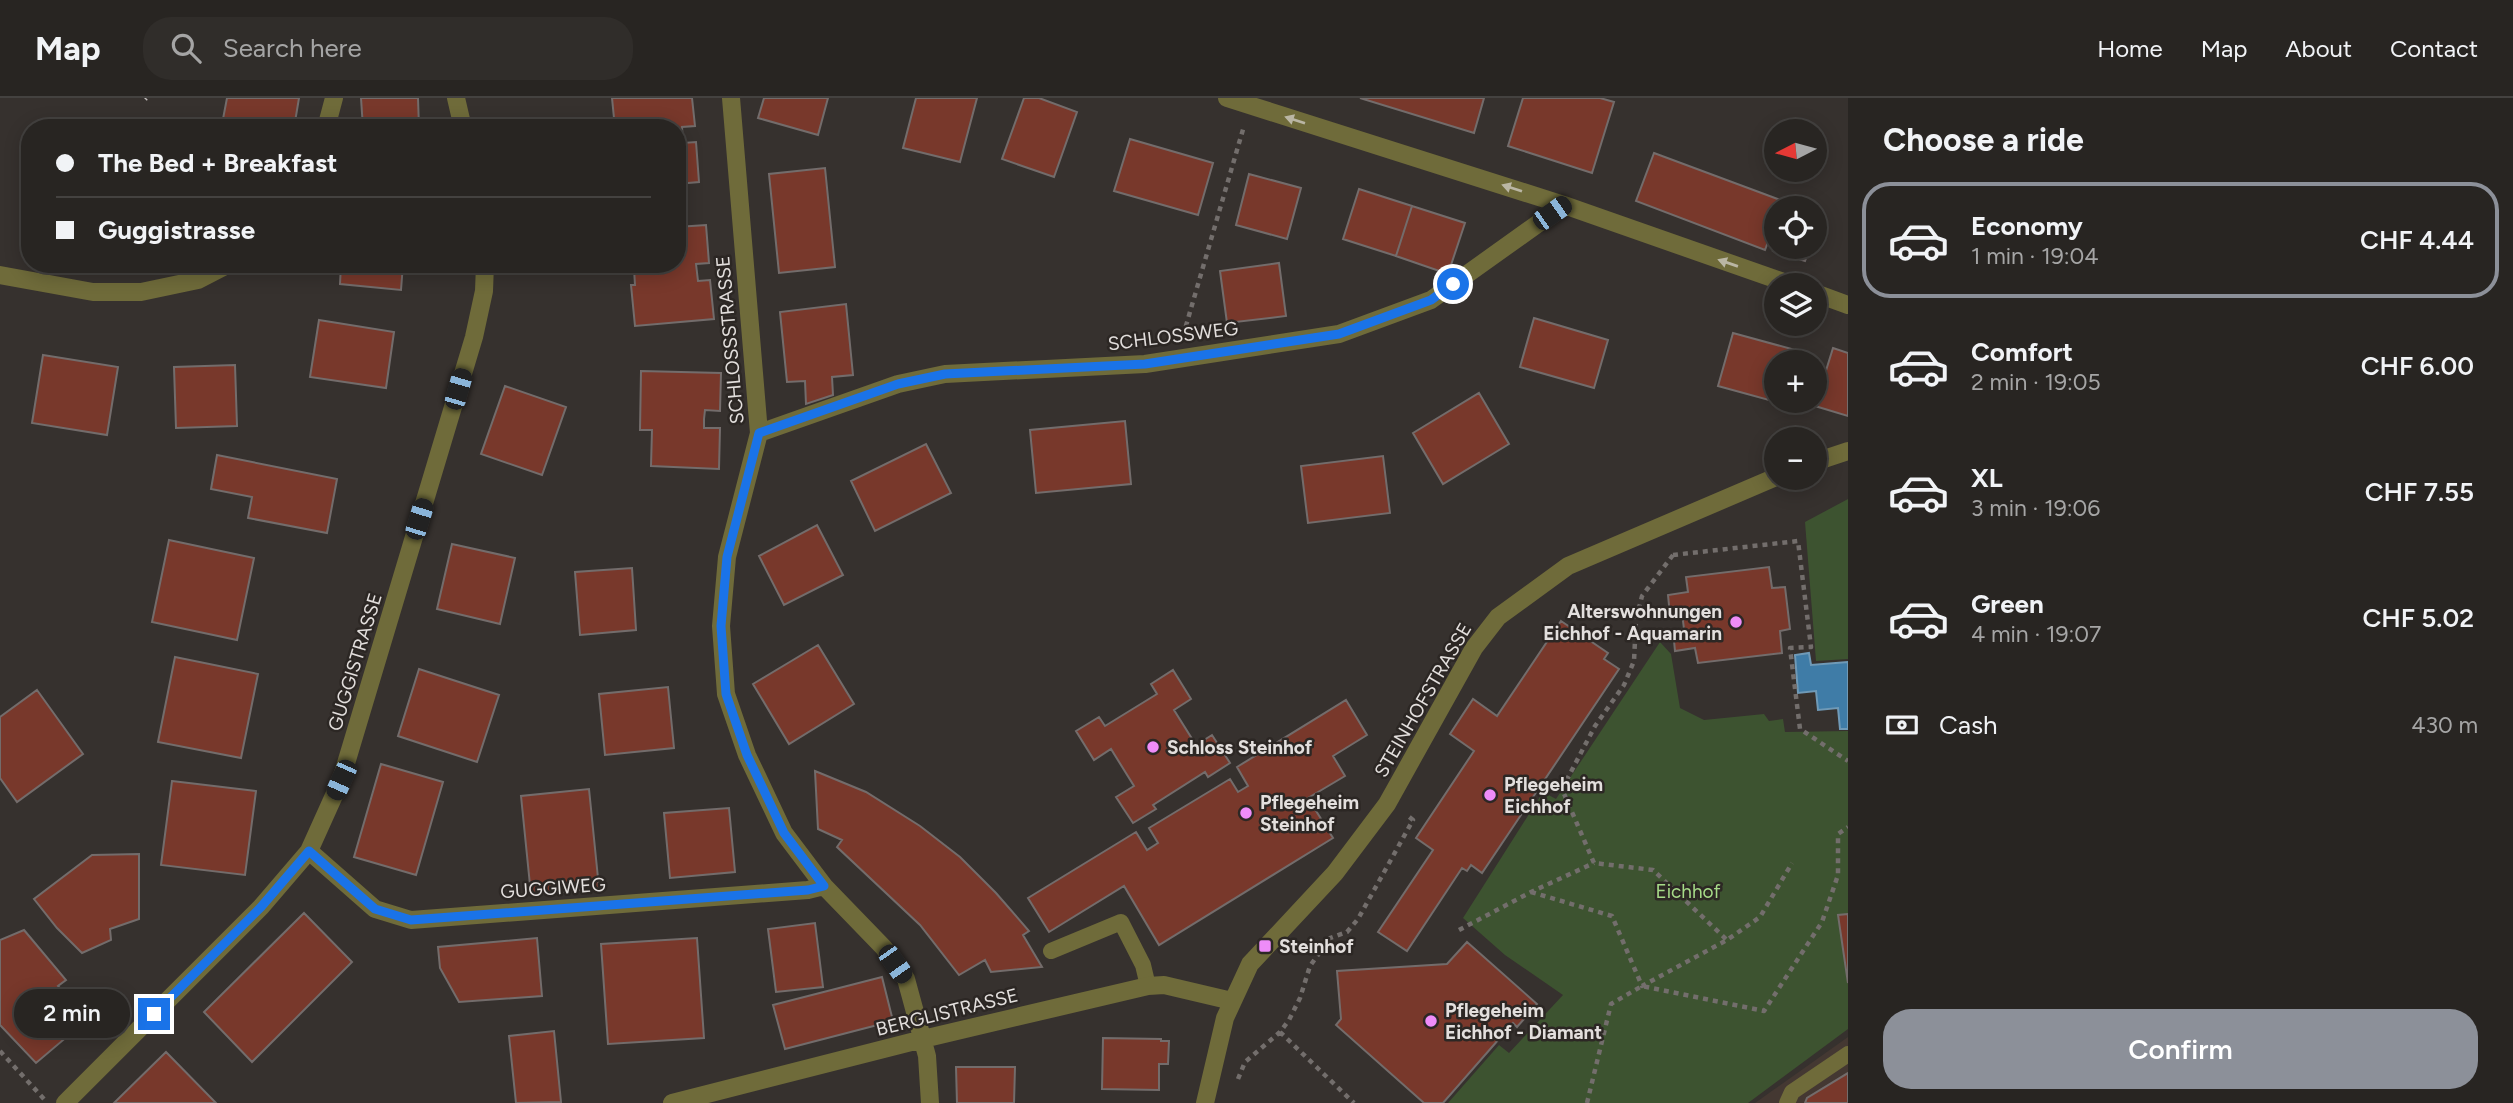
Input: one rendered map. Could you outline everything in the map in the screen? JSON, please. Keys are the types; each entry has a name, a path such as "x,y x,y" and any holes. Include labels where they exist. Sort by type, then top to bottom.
{"street":[{"path":"328,119 334,98"},
{"path":"456,98 461,119"},
{"name":"SCHLOSSSTRASSE","path":"731,98 759,433 727,557 721,626 726,694 747,755 784,833 824,886 884,948 906,979 923,1039 930,1103"},
{"path":"1227,98 1564,205 1764,275"},
{"name":"SCHLOSSWEG","path":"759,433 898,384 945,374 1145,364 1339,334 1431,300 1564,205"},
{"path":"0,275 93,292 141,292 198,281 213,273"},
{"name":"GUGGISTRASSE","path":"65,1103 261,907 309,851 345,767 474,337 484,291 485,273"},
{"path":"1827,297 1848,305"},
{"path":"1827,458 1848,451"},
{"name":"STEINHOFSTRASSE","path":"1205,1103 1225,1018 1250,964 1335,873 1387,804 1474,648 1498,617 1568,566 1764,482"},
{"name":"GUGGIWEG","path":"309,851 375,909 411,920 808,890 824,886"},
{"name":"BERGLISTRASSE","path":"672,1103 923,1039 1148,986 1164,985 1232,1001"}],"lane":[{"path":"1051,951 1121,922 1143,965 1148,986"},
{"path":"1787,1103 1792,1092 1848,1054"}],"path":[{"path":"1176,359 1245,125"},
{"path":"1594,863 1562,789 1595,726 1624,685 1634,661 1636,620 1642,596 1673,555 1798,541 1811,647 1790,648 1800,729 1848,761"},
{"path":"1670,546 1673,555"},
{"path":"1234,1088 1245,1062 1280,1032 1300,998 1310,965 1330,938 1347,932 1358,919 1413,820 1405,815"},
{"path":"1642,986 1764,1011 1822,922 1838,876 1838,834 1848,827"},
{"path":"1459,930 1594,863 1653,870 1727,940"},
{"path":"1587,1103 1611,1004 1727,940 1760,917 1792,863"},
{"path":"1531,892 1612,916 1642,986"},
{"path":"1280,1032 1354,1103"},
{"path":"0,1051 45,1100"}],"shaded area":[{"path":"1848,1037 1848,1103 1755,1103"}],"green space":[{"path":"1848,499 1848,659 1816,661 1805,522"},
{"name":"Eichhof","path":"1660,642 1671,654 1680,708 1704,720 1764,714 1769,721 1783,719 1785,732 1848,731 1848,1029 1748,1103 1448,1103 1499,1045 1509,1053 1563,995 1505,955 1463,918 1543,792 1556,799"}],"water":[{"path":"1809,653 1811,665 1848,662 1848,729 1840,729 1838,708 1818,710 1816,691 1798,693 1795,655"}],"building":[{"path":"227,98 299,98 296,119 223,119"},
{"path":"361,98 418,98 419,119 362,119"},
{"path":"612,98 692,98 695,126 686,127 686,119 614,119"},
{"path":"764,98 828,98 818,135 758,118"},
{"path":"916,98 977,98 960,162 903,148"},
{"path":"1024,98 1039,98 1077,112 1054,177 1002,159"},
{"path":"1360,98 1484,98 1474,133"},
{"path":"1523,98 1600,98 1614,102 1592,173 1508,146"},
{"path":"1130,139 1213,163 1198,215 1114,191"},
{"path":"696,142 699,182 686,183 686,143"},
{"path":"1654,153 1770,196 1764,196 1764,250 1636,201"},
{"path":"825,168 835,267 779,273 769,174"},
{"path":"1249,174 1301,188 1287,239 1236,225"},
{"path":"1359,189 1412,206 1396,256 1343,239"},
{"path":"1412,206 1465,223 1448,274 1396,256"},
{"path":"706,225 709,263 696,264 698,281 710,280 714,319 635,326 631,285 635,285 634,273 686,273 686,226"},
{"path":"1279,263 1286,316 1227,323 1220,271"},
{"path":"341,273 402,273 401,290 340,284"},
{"path":"846,304 853,375 832,377 833,395 806,404 805,381 787,382 780,312"},
{"path":"1534,318 1608,340 1594,388 1520,367"},
{"path":"319,320 394,332 386,388 310,377"},
{"path":"1733,333 1795,350 1764,350 1764,399 1718,386"},
{"path":"1833,348 1848,353 1848,416 1827,410 1827,367"},
{"path":"43,355 118,367 107,435 32,423"},
{"path":"235,365 237,426 176,428 174,367"},
{"path":"641,371 721,373 720,411 705,410 704,419 704,428 720,428 719,469 651,466 652,430 640,430"},
{"path":"505,386 566,407 542,475 481,454"},
{"path":"1479,393 1509,444 1443,484 1413,433"},
{"path":"1125,421 1131,484 1036,493 1030,430"},
{"path":"926,444 951,493 875,531 851,481"},
{"path":"217,455 337,479 327,533 248,518 252,497 211,489"},
{"path":"1383,456 1390,513 1308,523 1301,466"},
{"path":"817,525 843,575 784,605 759,556"},
{"path":"169,540 254,558 237,640 152,622"},
{"path":"452,544 515,558 500,624 437,609"},
{"name":"Alterswohnungen Eichhof - Aquamarin","path":"1769,567 1772,588 1785,587 1790,629 1780,631 1782,653 1698,663 1695,648 1675,651 1673,630 1684,629 1682,613 1670,615 1668,595 1688,592 1686,577"},
{"path":"632,568 636,630 580,635 575,572"},
{"name":"Pflegeheim Eichhof","path":"1561,621 1608,653 1604,659 1619,669 1482,873 1471,865 1467,871 1462,868 1407,951 1378,932 1433,850 1416,838 1474,751 1450,734 1473,699 1497,716"},
{"path":"818,645 854,704 789,744 753,684"},
{"path":"175,657 258,674 241,758 158,742"},
{"path":"419,669 499,695 477,762 398,736"},
{"name":"Schloss Steinhof","path":"1173,670 1191,699 1174,710 1196,745 1212,735 1230,763 1208,777 1205,772 1153,805 1156,809 1133,823 1116,797 1134,786 1111,749 1094,760 1076,731 1099,717 1105,726 1157,694 1151,684"},
{"path":"668,687 674,748 605,755 599,694"},
{"path":"37,690 83,754 17,802 0,778 0,717"},
{"name":"Pflegeheim Steinhof","path":"1346,700 1367,735 1333,756 1345,776 1308,798 1333,838 1159,945 1124,886 1049,932 1028,898 1136,832 1147,850 1158,843 1149,828 1230,779 1238,792 1248,786 1237,767"},
{"path":"381,764 443,782 416,875 354,857"},
{"path":"815,771 866,792 920,826 960,857 1029,931 1023,935 1042,967 991,972 985,960 959,975 920,925 837,847 842,840 818,829"},
{"path":"172,781 256,791 245,875 161,865"},
{"path":"589,789 599,888 531,895 521,796"},
{"path":"729,808 735,872 670,878 664,813"},
{"path":"139,854 139,919 110,929 111,940 82,953 34,899 92,855"},
{"path":"304,913 352,962 252,1062 204,1012"},
{"path":"1848,914 1848,983 1838,915"},
{"path":"815,923 823,987 776,992 768,929"},
{"path":"24,930 66,980 58,986 88,1019 36,1063 0,1025 0,940"},
{"path":"537,938 542,996 459,1002 440,968 438,947"},
{"path":"697,938 704,1038 608,1044 601,944"},
{"name":"Pflegeheim Eichhof - Diamant","path":"1467,942 1537,1004 1517,1027 1513,1023 1443,1103 1424,1103 1336,1025 1341,1019 1337,971 1447,964"},
{"path":"882,977 893,1021 785,1049 773,1005"},
{"path":"554,1031 561,1102 516,1103 509,1036"},
{"path":"1103,1038 1169,1041 1168,1064 1159,1064 1159,1090 1102,1089"},
{"path":"166,1052 216,1103 114,1103"},
{"path":"956,1067 1015,1067 1014,1103 957,1103"},
{"path":"1848,1073 1848,1103 1805,1103 1807,1098"}],"place":[{"name":"Alterswohnungen Eichhof - Aquamarin","path":"1736,622"},
{"name":"Schloss Steinhof","path":"1153,747"},
{"name":"Pflegeheim Eichhof","path":"1490,795"},
{"name":"Pflegeheim Steinhof","path":"1246,813"},
{"name":"Steinhof","path":"1265,946"},
{"name":"Pflegeheim Eichhof - Diamant","path":"1431,1021"}],"route":[{"path":"154,1014 261,907 309,851 375,909 411,920 808,890 824,886 784,833 747,755 726,694 721,626 727,557 759,433 898,384 945,374 1145,364 1339,334 1431,300 1453,284"}]}
